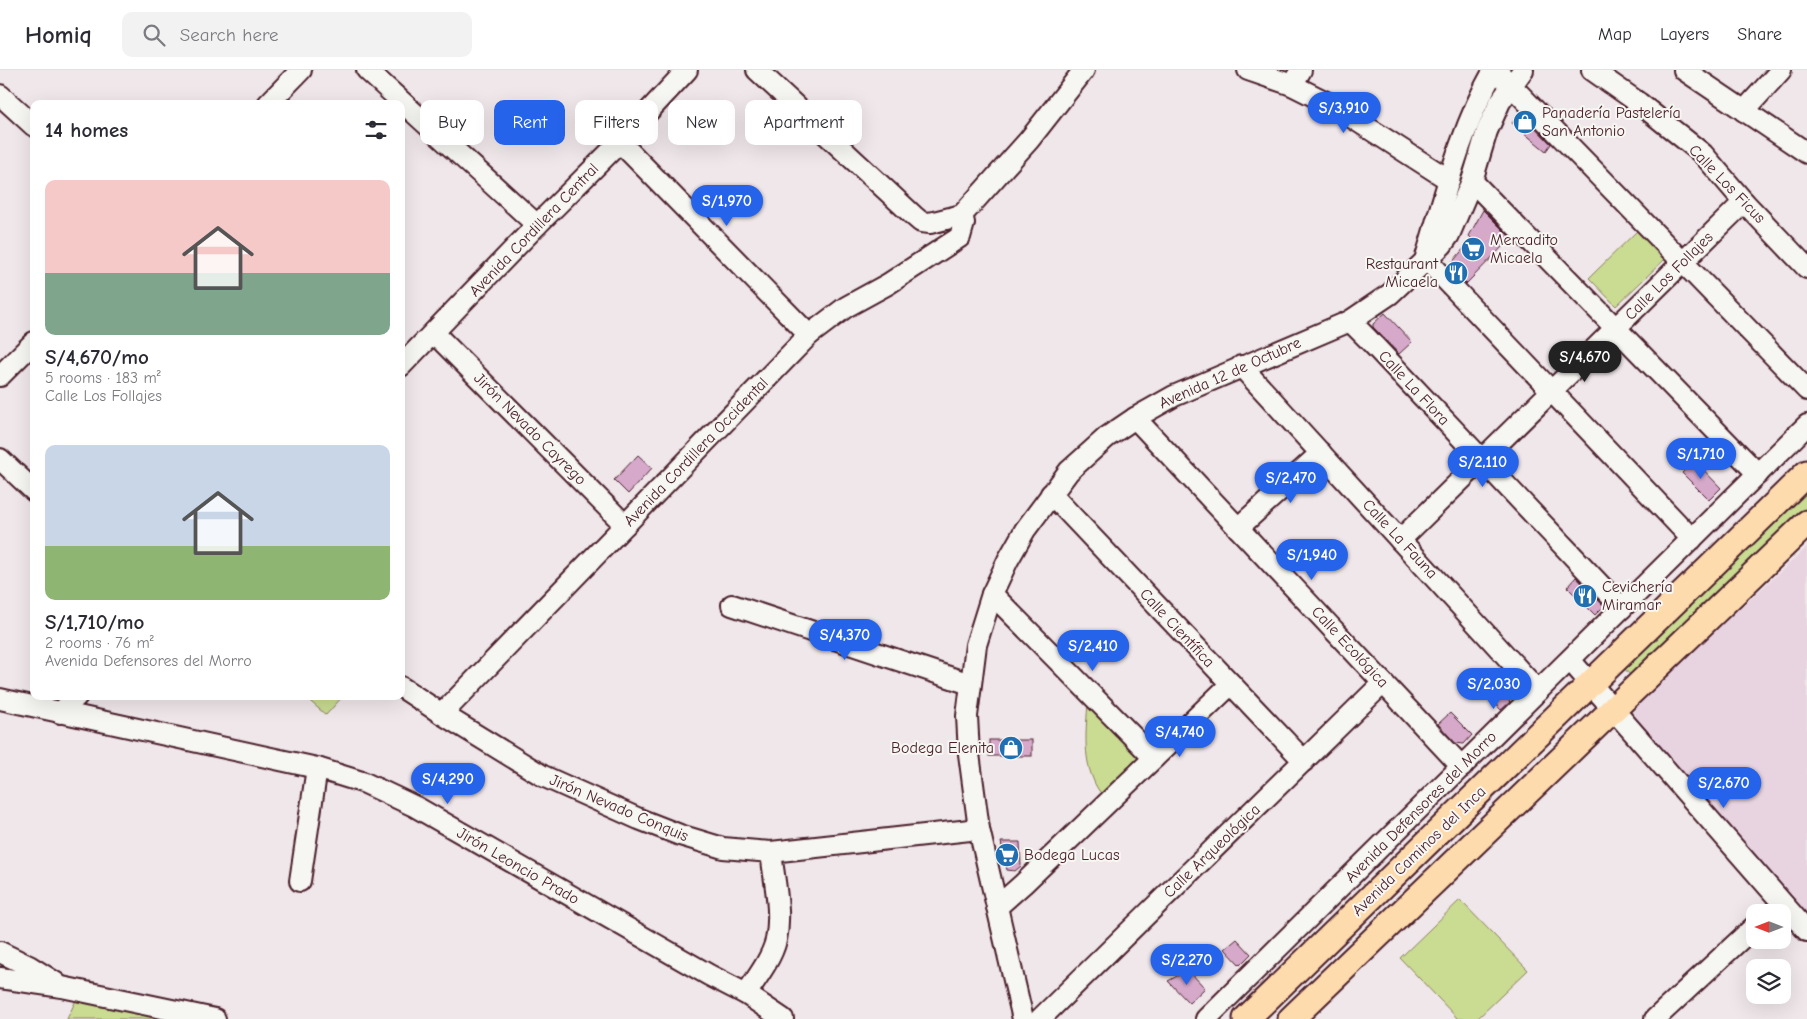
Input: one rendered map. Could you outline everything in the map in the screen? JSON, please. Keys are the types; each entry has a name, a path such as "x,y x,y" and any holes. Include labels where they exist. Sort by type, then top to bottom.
{"main road":[{"name":"Avenida Caminos del Inca","path":"1246,1019 1807,474"},
{"name":"Avenida Caminos del Inca","path":"1291,1019 1807,523"}],"street":[{"path":"272,100 301,70"},
{"path":"367,70 400,100"},
{"name":"Avenida Cordillera Central","path":"658,101 687,70"},
{"path":"757,70 914,216 921,222 930,223 962,215 1029,140 1084,70"},
{"path":"1248,70 1296,78 1334,106 1449,180"},
{"path":"1495,70 1517,78 1683,262 1807,390"},
{"name":"Avenida 12 de Octubre","path":"1426,259 1467,125 1480,94 1495,70"},
{"name":"Calle Los Ficus","path":"1592,70 1703,154 1744,202 1807,268"},
{"path":"1684,70 1806,151"},
{"path":"1744,111 1781,70"},
{"name":"Avenida 12 de Octubre","path":"1023,1019 979,829 969,754 967,716 976,645 992,594 1025,530 1070,471 1107,437 1135,418 1174,396 1350,321 1390,294 1442,245 1449,235 1472,181 1487,131 1500,102 1517,78"},
{"path":"0,95 30,122"},
{"path":"405,105 537,225"},
{"name":"Avenida Cordillera Central","path":"405,362 617,145"},
{"path":"623,145 809,335"},
{"path":"1472,181 1754,470"},
{"name":"Calle Los Follajes","path":"1400,540 1744,202"},
{"name":"Avenida Cordillera Occidental","path":"442,714 809,335 846,307 888,284 960,237 964,223 962,215"},
{"path":"1426,259 1692,539"},
{"name":"Calle La Flora","path":"1350,321 1622,608"},
{"name":"Jirón Nevado Cayrego","path":"434,333 625,525"},
{"path":"0,376 30,346"},
{"name":"Calle La Fauna","path":"1241,366 1538,691"},
{"name":"Calle Ecológica","path":"1135,418 1462,767"},
{"name":"Avenida Defensores del Morro","path":"1206,1019 1692,539 1754,470 1807,425"},
{"path":"1238,528 1321,453"},
{"path":"0,459 30,487"},
{"name":"Calle Científica","path":"1052,494 1304,761"},
{"path":"992,594 1154,758"},
{"path":"732,605 970,684"},
{"path":"1570,660 1614,709 1773,904"},
{"name":"Calle Arqueológica","path":"1040,1019 1384,683"},
{"path":"997,907 1024,884 1231,684"},
{"name":"Jirón Nevado Conquis","path":"405,689 442,714 543,776 680,836 723,848 771,852 979,829"},
{"name":"Jirón Leoncio Prado","path":"0,699 317,768 365,784 416,807 700,970 746,994 783,1019"},
{"path":"60,713 73,700"},
{"path":"300,881 317,768"},
{"path":"746,994 760,973 775,942 778,926 771,852"},
{"path":"1791,919 1807,931"},
{"path":"1654,1019 1746,934"},
{"path":"0,952 29,966 62,987"},
{"path":"0,978 62,987 215,1019"}],"shaded area":[{"path":"1807,547 1807,922 1663,753 1630,710"}],"green space":[{"path":"1638,230 1665,259 1616,306 1589,278"},
{"path":"1807,483 1807,509 1632,677 1620,664"},
{"path":"309,700 339,700 326,715"},
{"path":"1088,703 1144,755 1103,796 1094,781 1088,761 1086,742"},
{"path":"1460,900 1528,970 1477,1019 1458,1019 1400,958"},
{"path":"77,998 187,1019 67,1019"}],"building":[{"path":"1520,112 1551,144 1546,151 1512,123"},
{"path":"1483,210 1511,238 1466,284 1449,266 1472,239 1469,236"},
{"path":"1385,313 1412,342 1399,354 1373,327 1373,324"},
{"path":"638,455 652,468 628,494 614,480"},
{"path":"1694,460 1721,488 1709,500 1682,473"},
{"name":"Cevichería Miramar","path":"1576,577 1604,606 1595,615 1567,587"},
{"path":"1481,672 1510,702 1501,710 1473,680"},
{"path":"1450,713 1472,735 1464,744 1455,743 1438,724"},
{"name":"Bodega Elenita","path":"989,740 1032,740 1032,756 989,756"},
{"path":"1001,842 1020,842 1021,866 1015,871 1007,870"},
{"path":"1237,939 1251,954 1240,965 1225,949"},
{"path":"1188,970 1205,988 1189,1003 1168,981"}],"place":[{"name":"Panadería Pastelería San Antonio","path":"1525,122"},
{"name":"Mercadito Micaela","path":"1473,249"},
{"name":"Restaurant Micaela","path":"1456,273"},
{"name":"Cevichería Miramar","path":"1585,596"},
{"name":"Bodega Elenita","path":"1011,748"},
{"name":"Bodega Lucas","path":"1007,855"}]}
